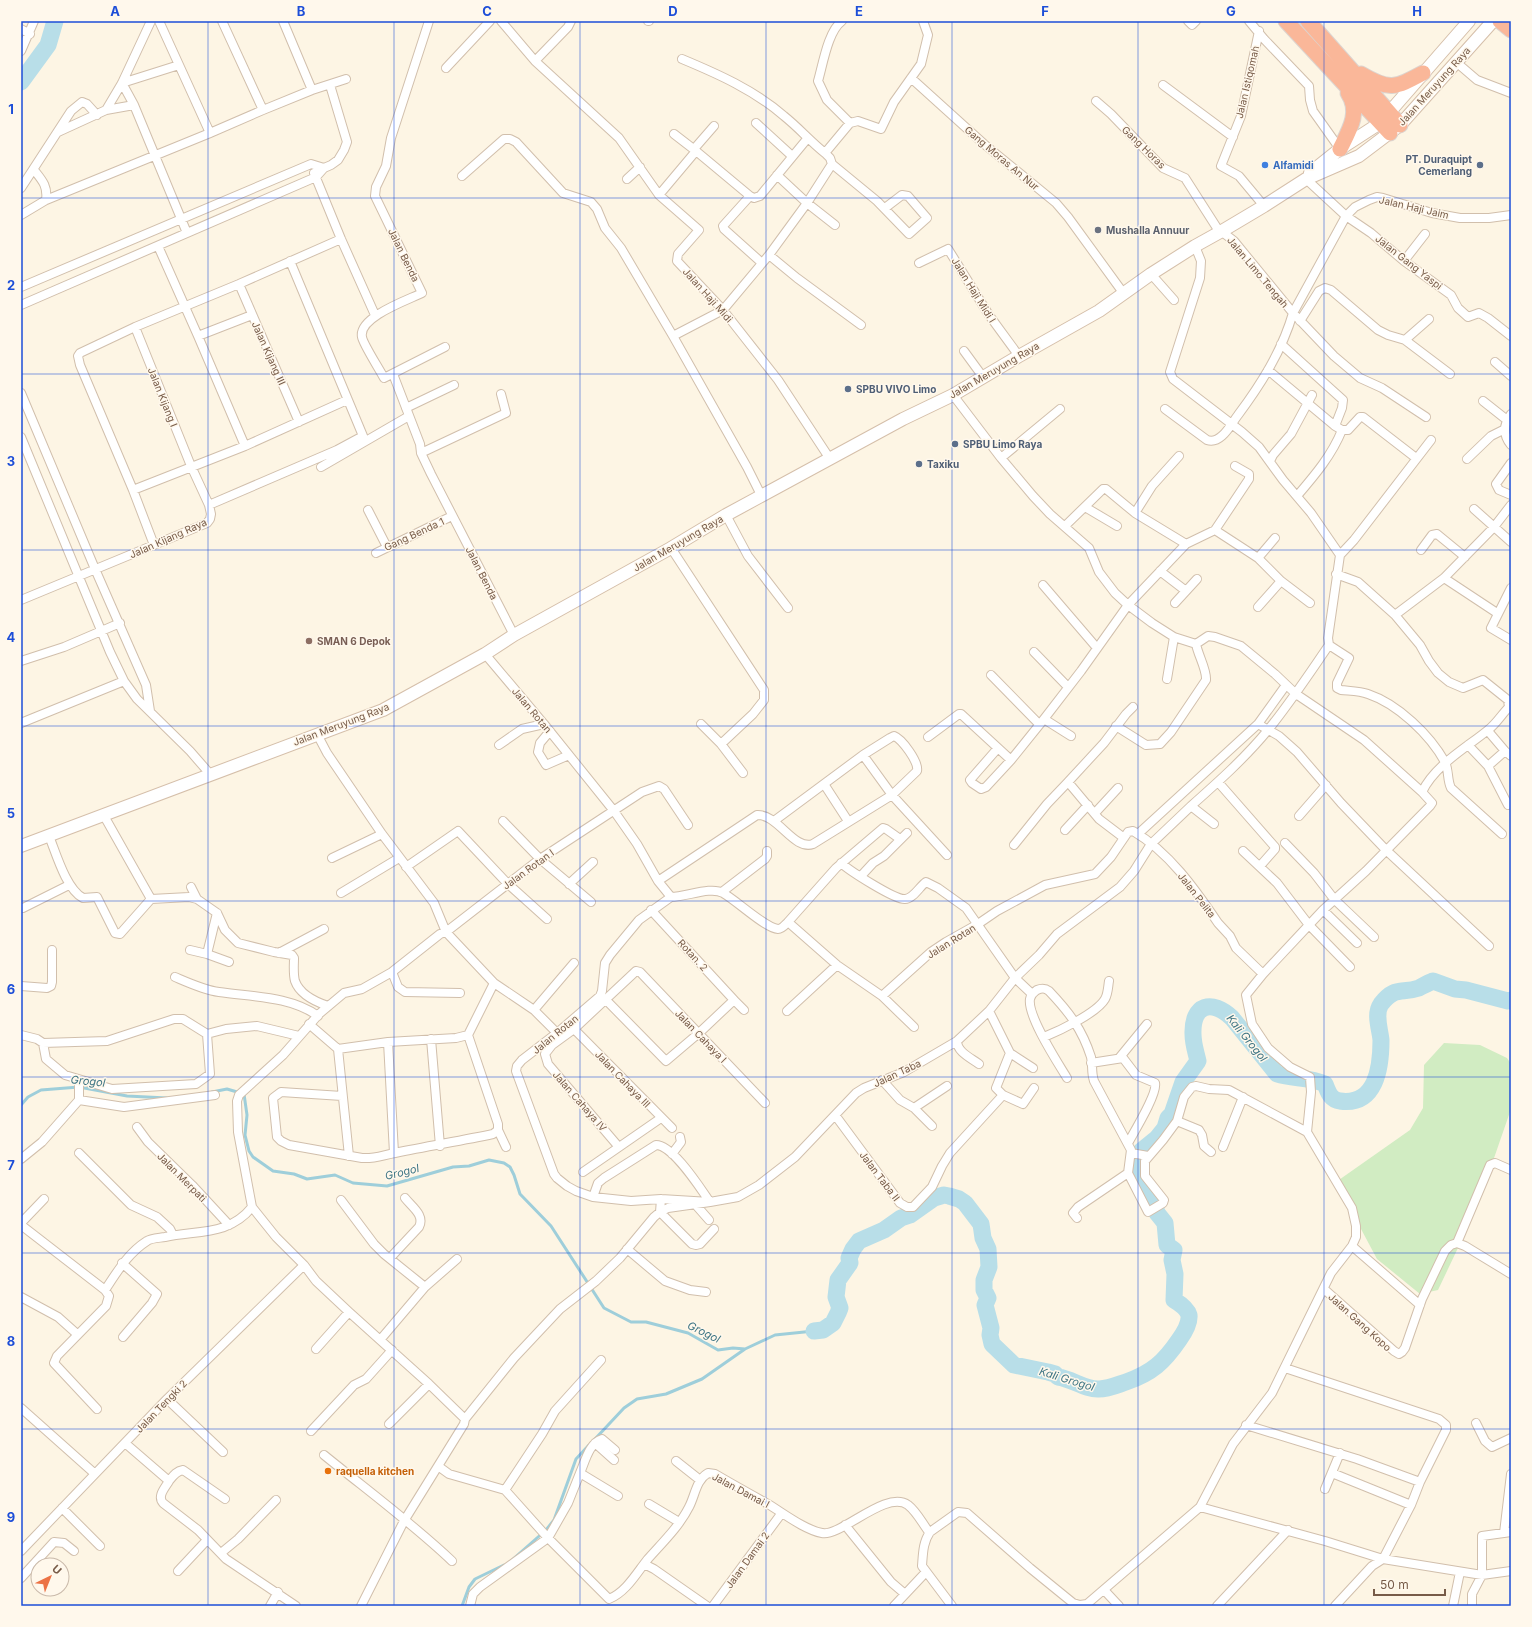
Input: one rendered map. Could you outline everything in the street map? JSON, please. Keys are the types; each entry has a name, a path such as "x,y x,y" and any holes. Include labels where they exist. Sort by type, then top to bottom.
{"highway":[{"path":"1286,21 1339,79 1390,123"},
{"path":"1308,21 1349,68 1390,123"},
{"path":"1500,21 1511,30"},
{"path":"1349,68 1379,85 1400,86 1424,73"},
{"path":"1339,79 1350,97 1354,109 1351,128 1340,149"}],"main road":[{"name":"Jalan Meruyung Raya","path":"1306,178 1314,168 1340,149 1390,123 1424,73 1469,21"},
{"name":"Jalan Meruyung Raya","path":"21,845 383,710 485,654 514,635 726,516 904,419 953,395 1100,311 1195,246 1264,206 1306,178 1359,156 1390,123 1456,62 1493,21"}],"street":[{"path":"21,51 30,34 34,21"},
{"path":"106,110 122,83 151,21"},
{"path":"222,21 263,110"},
{"path":"283,21 312,90"},
{"name":"Jalan Benda","path":"429,21 391,138 386,166 376,187 374,196 396,236 422,293 375,315 362,328 362,337 384,378 393,374 420,444 421,453 514,635"},
{"path":"446,68 490,21"},
{"name":"Jalan Haji Midi","path":"501,21 535,62 618,138 659,195 699,230 678,254 677,261 723,310 778,380 830,459"},
{"path":"535,62 568,27 571,21"},
{"path":"842,21 838,24 828,43 818,81 828,100 850,123"},
{"path":"826,154 850,123 858,121 881,129 894,102 921,64 928,35 923,21"},
{"path":"1188,21 1192,25 1196,21"},
{"name":"Jalan Istiqomah","path":"1249,21 1309,86 1310,100 1313,111 1340,149"},
{"path":"162,22 179,65 210,133"},
{"path":"21,29 30,34"},
{"name":"Jalan Istiqomah","path":"1258,31 1241,116 1221,166 1239,176 1264,206"},
{"path":"682,60 720,75 743,87 784,116 826,154 830,158 832,164 885,208 909,234 927,218 908,196 902,195 885,208"},
{"path":"1456,62 1477,80 1511,93"},
{"path":"122,83 179,65"},
{"name":"Gang Moras An Nur","path":"911,78 984,144 1056,203 1068,217 1124,294"},
{"path":"21,215 46,200 312,90 346,79"},
{"path":"122,83 134,105 186,233"},
{"path":"21,305 316,177 324,168 338,160 347,142 330,85"},
{"path":"1164,85 1233,137"},
{"name":"Gang Horas","path":"1096,101 1111,114 1163,168 1184,178 1206,209 1217,228 1222,231"},
{"path":"21,188 71,111 82,102 87,104 97,115"},
{"path":"58,132 106,110 134,105"},
{"path":"756,123 792,156"},
{"path":"659,195 714,126"},
{"path":"674,134 754,198 760,196 807,138"},
{"path":"462,176 504,139 510,139 516,142 563,193 591,202 597,209 605,228 621,248 673,336 747,467 762,497"},
{"path":"311,164 341,239 375,315"},
{"path":"21,287 311,164 324,168"},
{"path":"673,336 723,310 769,255 807,203 832,164"},
{"path":"627,179 640,167"},
{"path":"34,170 45,185 47,193 46,200"},
{"path":"777,175 807,203 835,225"},
{"name":"Jalan Gang Yaspi","path":"1306,178 1346,216 1371,233 1404,261 1451,295 1458,308 1468,317 1479,313 1511,336"},
{"path":"750,196 723,226 724,229 762,263"},
{"name":"Jalan Haji Jaim","path":"1346,216 1355,207 1377,197 1432,213 1460,218 1489,218 1511,215"},
{"path":"1165,409 1204,438 1210,441 1220,437 1255,392 1268,370 1289,326 1293,313 1346,216"},
{"name":"Jalan Limo Tengah","path":"1222,231 1234,241 1293,313 1334,356 1360,378 1382,388 1426,417"},
{"path":"1404,261 1426,234"},
{"path":"154,545 133,490 80,365 78,356 81,352 135,327 239,284 341,239"},
{"path":"158,246 245,446"},
{"path":"1195,246 1201,261 1200,278 1170,372 1173,379 1250,438 1283,480 1298,496 1324,530 1340,555"},
{"name":"Jalan Haji Midi I","path":"919,263 948,249 989,315 1019,356"},
{"path":"769,255 797,278 861,325"},
{"path":"209,505 337,450 363,436 290,261"},
{"path":"1152,274 1174,300"},
{"name":"Jalan Kijang III","path":"239,284 299,422"},
{"path":"1300,321 1319,291 1325,288 1331,290 1378,330 1388,335 1405,340 1450,374"},
{"path":"198,336 252,315"},
{"path":"1405,340 1430,319"},
{"name":"Jalan Kijang I","path":"135,327 191,466"},
{"path":"1281,344 1343,400 1339,428 1330,456 1298,496"},
{"path":"393,374 444,346"},
{"path":"964,351 983,377"},
{"path":"1495,362 1511,376"},
{"path":"1268,370 1339,428 1348,430 1360,417 1364,417 1416,458"},
{"path":"321,467 454,385"},
{"path":"21,393 95,569 146,685 150,711"},
{"path":"421,453 506,413 502,394"},
{"path":"953,395 1001,458 1033,496 1050,514 1089,548 1099,572 1115,593 1128,605 1174,636 1196,644"},
{"path":"1270,462 1273,455 1291,434 1312,395"},
{"path":"133,490 245,446 347,400"},
{"path":"1483,401 1507,421"},
{"path":"1001,458 1060,409"},
{"path":"1507,421 1506,439 1511,445"},
{"path":"1467,459 1507,421"},
{"path":"21,437 124,681 137,699 194,755 210,774"},
{"path":"1431,440 1354,540 1340,555 1336,574 1328,638 1329,644 1349,658 1337,683 1337,688 1341,690 1368,694 1393,707 1415,723 1446,763 1448,783 1451,788 1502,834"},
{"path":"1135,513 1152,486 1179,456"},
{"path":"1511,463 1496,484 1500,490 1511,495"},
{"name":"Jalan Kijang Raya","path":"21,600 154,545 210,519 211,514 209,505 191,466"},
{"path":"998,748 971,779 970,782 981,789 985,788 1011,760 1068,687 1128,605 1186,544 1215,530 1249,479 1249,474 1235,466"},
{"path":"1065,526 1104,488 1135,513 1186,544"},
{"path":"1395,614 1444,578 1494,526 1511,505"},
{"path":"1085,507 1116,526"},
{"path":"1474,509 1511,542"},
{"path":"368,510 387,547"},
{"name":"Gang Benda 1","path":"376,553 452,516"},
{"path":"726,516 748,556 788,608"},
{"path":"1215,530 1258,558 1281,581 1310,603"},
{"path":"1421,550 1432,535 1437,534 1464,557"},
{"path":"1258,558 1275,538"},
{"path":"671,548 764,690 764,700 753,714 721,744"},
{"path":"1160,571 1186,591"},
{"path":"1336,574 1358,582 1395,614 1420,645 1438,673 1450,682 1463,688 1483,680 1508,700 1509,706 1488,730 1446,763 1431,778 1422,792"},
{"path":"1444,578 1497,613"},
{"path":"1175,603 1197,579"},
{"path":"1258,607 1281,581"},
{"path":"1043,585 1097,648"},
{"path":"1511,588 1497,613 1491,628 1511,640"},
{"path":"21,661 64,647 120,623"},
{"path":"1167,679 1174,636"},
{"path":"1196,644 1208,636 1215,636 1232,642 1248,651 1296,694 1364,740 1422,792 1432,803 1366,871 1323,910 1263,974 1246,995 1252,1024 1268,1048 1290,1067 1310,1077 1311,1092 1307,1132"},
{"path":"1116,726 1146,745 1156,746 1163,741 1171,732 1206,680 1206,675 1196,644"},
{"name":"Jalan Taba","path":"837,1112 856,1093 882,1080 904,1072 957,1041 989,1011 1015,978 1039,956 1057,934 1120,887 1134,871 1150,844 1218,782 1268,730 1296,694 1329,644"},
{"path":"1034,652 1068,687"},
{"name":"Jalan Rotan","path":"485,654 614,811 637,844 658,881 671,897 639,920 610,955 606,964 600,996 557,1033 522,1060 517,1066 516,1071 554,1174 567,1186 593,1197 631,1201 661,1199 710,1202 738,1197 759,1185 795,1157 837,1112"},
{"path":"991,675 1042,721 1071,736"},
{"path":"21,724 124,681"},
{"path":"1068,782 1095,813 1124,838 1130,831 1138,834 1258,724 1286,685"},
{"path":"1014,845 1048,804 1104,743 1133,706"},
{"path":"928,737 961,714 1011,760"},
{"path":"499,745 522,729 544,724"},
{"path":"701,724 721,744 743,773"},
{"path":"1258,724 1279,736 1297,752 1341,803 1386,850 1489,946"},
{"path":"1488,730 1508,753 1488,766"},
{"path":"550,732 540,743 538,752 546,764 569,755"},
{"path":"317,734 327,753 382,834 434,903 446,932 494,983 534,1010 557,1033"},
{"path":"658,881 758,815 762,815 774,821 802,844 808,846 892,795 917,771 916,761 898,738 894,736 863,755 774,821"},
{"path":"1468,745 1488,766 1508,805"},
{"path":"863,755 892,795 947,856"},
{"path":"1218,782 1275,847 1275,849 1260,866"},
{"path":"824,784 848,822"},
{"path":"1299,816 1326,785"},
{"name":"Jalan Rotan I","path":"252,1207 238,1132 237,1101 241,1093 283,1055 309,1024 327,1007 344,993 362,989 392,972 540,859 642,792 659,786 664,789 688,825"},
{"path":"1095,813 1118,788"},
{"path":"1065,830 1088,805"},
{"path":"1192,806 1214,824"},
{"path":"103,814 151,899"},
{"path":"503,821 540,859 590,902"},
{"path":"671,897 680,897 708,890 722,892 766,923 777,929 781,928 841,863 883,828 900,839"},
{"path":"406,867 458,831 507,883 546,919"},
{"path":"860,876 871,865 884,856 907,833"},
{"path":"332,858 382,834"},
{"name":"Jalan Pelita","path":"1138,834 1187,880 1218,923 1230,936 1236,948 1263,974"},
{"path":"48,836 69,885 83,898 96,897 115,933 120,934 151,899 189,897 197,899 217,914 225,930 238,943 292,955 294,958 296,981 303,992 313,1001 327,1007"},
{"name":"Jalan Rotan","path":"882,996 931,952 997,911 1046,885 1095,874 1111,857 1124,838"},
{"path":"1285,843 1314,872 1334,899 1374,937"},
{"path":"722,892 765,859 767,856 767,851"},
{"path":"1242,851 1277,882 1309,925 1350,967"},
{"path":"340,893 400,858"},
{"path":"570,884 593,862"},
{"path":"841,863 880,889 903,899 910,898 925,882 928,882 943,891 966,908 1015,978 1032,994"},
{"path":"23,908 69,885"},
{"path":"191,887 197,899"},
{"name":"Rotan. 2","path":"651,910 744,1010"},
{"path":"1323,910 1357,943"},
{"path":"207,954 217,914"},
{"path":"788,922 837,965 882,996 914,1027"},
{"path":"279,953 324,929"},
{"path":"21,986 47,988 50,986 52,982 52,950"},
{"path":"190,950 229,962"},
{"path":"534,1010 574,963"},
{"path":"787,1011 837,965"},
{"name":"Jalan Cahaya I","path":"607,999 636,971 640,972 765,1103"},
{"path":"392,972 398,987 405,992 460,993"},
{"path":"175,977 195,986 218,992 290,1002 306,1008 318,1015"},
{"path":"1044,1037 1076,1022 1104,1001 1109,981"},
{"path":"338,1049 388,1042 463,1037 468,1035 494,983"},
{"path":"1068,1078 1044,1037 1030,1006 1030,998 1032,994 1040,989 1047,990 1076,1022 1091,1058 1091,1074 1094,1082 1128,1143 1145,1161 1145,1176 1164,1198 1162,1203 1152,1211 1147,1211 1128,1174"},
{"path":"574,1029 607,999 608,1002 666,1062 734,1000"},
{"path":"989,1011 1010,1053 1033,1068"},
{"path":"43,1044 107,1042 174,1019 183,1019 208,1034 226,1029 257,1026 299,1036"},
{"path":"309,1024 338,1049 349,1156"},
{"path":"1091,1063 1120,1057 1147,1024"},
{"name":"Jalan Cahaya IV","path":"574,1029 552,1045 545,1054 548,1064 618,1146"},
{"name":"Jalan Cahaya III","path":"574,1029 672,1128"},
{"path":"21,1034 37,1039 43,1044 46,1059 79,1089 124,1107 215,1095"},
{"path":"79,1089 112,1089 196,1084 210,1074 208,1034"},
{"path":"468,1035 487,1088 498,1124 498,1130 506,1147"},
{"path":"431,1039 440,1146"},
{"path":"957,1041 957,1046 960,1050 979,1064"},
{"path":"388,1042 394,1153"},
{"path":"1010,1053 996,1088 1003,1095 1023,1104 1034,1088"},
{"path":"1120,1057 1124,1059 1136,1074 1156,1085 1144,1114 1128,1143"},
{"path":"882,1080 900,1100 914,1108 932,1126"},
{"path":"914,1108 947,1086"},
{"path":"952,1606 922,1566 923,1549 930,1532 958,1512 967,1513 1030,1568 1073,1603 1080,1605 1087,1604 1105,1591 1200,1507 1222,1463 1246,1425 1272,1393 1335,1267 1352,1246 1356,1237 1356,1226 1352,1208 1307,1132 1229,1090 1209,1089 1196,1086 1192,1087 1184,1097 1177,1121 1163,1140 1139,1154 1128,1174 1078,1207 1073,1214 1077,1218"},
{"path":"21,1159 42,1142 79,1089"},
{"path":"342,1096 281,1092 273,1098 277,1137 289,1145 374,1159 394,1153 440,1146 492,1134 498,1130"},
{"name":"Jalan Taba II","path":"837,1112 900,1203 907,1207 913,1207 932,1187 942,1166 960,1141 1003,1095"},
{"path":"1223,1147 1243,1097"},
{"path":"583,1172 618,1146 661,1118"},
{"path":"1177,1121 1199,1130 1202,1135 1204,1146 1211,1152"},
{"name":"Jalan Merpati","path":"137,1127 148,1142 192,1185 229,1225"},
{"path":"672,1154 681,1142 680,1137"},
{"path":"593,1197 598,1184 604,1178 656,1146 662,1146 672,1154 710,1202"},
{"path":"79,1153 131,1205 157,1216 173,1235"},
{"path":"1511,1170 1495,1163 1490,1165 1456,1243 1465,1246 1511,1274"},
{"path":"390,1258 421,1223 419,1214 405,1198"},
{"path":"44,1199 21,1224 105,1290 109,1296 106,1306 77,1334 57,1356 54,1363 97,1409"},
{"path":"661,1199 660,1212 692,1244 700,1244 714,1229"},
{"path":"341,1200 364,1232 384,1254 425,1287"},
{"path":"361,1606 404,1521 464,1424 465,1419 514,1358 560,1309 596,1281 620,1258 646,1226 660,1212 668,1208 710,1202"},
{"path":"695,1204 709,1220"},
{"path":"105,1290 122,1263 148,1241 173,1235 209,1232 229,1225 247,1214 252,1207 276,1237 304,1265 316,1281 429,1384 465,1419"},
{"name":"Jalan Gang Kopo","path":"1324,1289 1399,1354 1405,1348 1428,1284 1445,1251 1451,1245 1456,1243"},
{"path":"1352,1246 1420,1305"},
{"path":"627,1249 665,1281 690,1290 706,1292"},
{"path":"380,1340 425,1287 457,1259"},
{"path":"122,1263 158,1294 152,1304 123,1337"},
{"name":"Jalan Tengki 2","path":"21,1551 167,1399 304,1265"},
{"path":"21,1297 58,1317 77,1334"},
{"path":"316,1349 349,1312"},
{"path":"310,1430 354,1385 366,1379 392,1350"},
{"path":"505,1490 560,1404 601,1360"},
{"path":"1285,1368 1439,1419 1444,1422 1447,1427 1420,1482 1411,1505 1383,1559 1372,1566 1335,1606"},
{"path":"388,1424 429,1384"},
{"path":"167,1399 223,1452"},
{"path":"21,1408 94,1474"},
{"path":"1476,1423 1488,1445 1492,1447 1511,1438"},
{"path":"1246,1425 1340,1453 1420,1482"},
{"path":"470,1606 473,1594 480,1587 547,1536 568,1503 588,1454 595,1443 602,1439 615,1450"},
{"path":"125,1443 169,1481"},
{"path":"595,1443 614,1460"},
{"path":"1325,1489 1340,1453"},
{"path":"324,1456 404,1521 425,1535 452,1561"},
{"path":"676,1461 700,1480"},
{"path":"438,1466 449,1474 505,1490 547,1536"},
{"path":"225,1499 183,1470 178,1470 175,1473 161,1495 161,1500 235,1566 278,1592 296,1606"},
{"path":"580,1473 618,1496"},
{"name":"Jalan Damai I","path":"547,1536 609,1599 615,1597 624,1588 677,1525 689,1508 700,1480 708,1473 715,1474 769,1505 781,1514 824,1533 831,1532 866,1512 892,1502 902,1502 908,1505 930,1532"},
{"path":"1332,1473 1411,1505"},
{"path":"1472,1606 1472,1594 1482,1575 1482,1536 1507,1532 1511,1474"},
{"path":"221,1553 238,1539 276,1500"},
{"path":"649,1504 677,1525"},
{"path":"1200,1507 1288,1530 1383,1559 1482,1575 1511,1571"},
{"path":"62,1508 100,1546"},
{"name":"Jalan Damai 2","path":"713,1606 781,1514"},
{"path":"845,1525 891,1582 905,1594"},
{"path":"1217,1606 1288,1530"},
{"path":"178,1571 207,1540"},
{"path":"21,1578 54,1542 64,1543 74,1551"},
{"path":"644,1564 654,1569 707,1606"},
{"path":"894,1606 926,1572"},
{"path":"1453,1606 1460,1572"},
{"path":"1105,1591 1119,1606"},
{"path":"270,1606 278,1592"}],"green space":[{"path":"1444,1043 1480,1045 1507,1058 1511,1064 1511,1109 1476,1210 1438,1290 1420,1294 1377,1259 1336,1182 1410,1130 1423,1108 1424,1065"}],"waterway":[{"path":"21,82 48,45 55,21"},
{"name":"Kali Grogol","path":"814,1331 823,1330 833,1323 840,1308 836,1297 838,1280 850,1263 849,1258 859,1241 884,1230 901,1218 910,1215 934,1198 944,1195 959,1199 965,1203 981,1224 983,1238 988,1249 989,1267 984,1280 984,1290 988,1298 985,1305 991,1328 990,1335 992,1344 1014,1365 1055,1374 1058,1377 1094,1389 1112,1387 1135,1379 1157,1366 1168,1355 1181,1337 1189,1321 1188,1312 1174,1300 1175,1274 1172,1260 1174,1250 1167,1245 1165,1223 1157,1213 1153,1197 1141,1183 1138,1176 1138,1163 1141,1151 1157,1138 1165,1128 1168,1118 1172,1114 1183,1082 1198,1061 1193,1034 1196,1016 1200,1011 1211,1007 1225,1012 1232,1018 1277,1074 1307,1079 1325,1084 1330,1095 1334,1099 1340,1101 1352,1101 1362,1098 1369,1091 1378,1073 1381,1051 1378,1012 1381,1004 1390,995 1398,992 1413,990 1433,981 1455,989 1466,990 1508,1001 1511,1000"},
{"name":"Grogol","path":"21,1105 28,1097 41,1090 79,1087 127,1096 167,1098"},
{"name":"Grogol","path":"212,1092 227,1089 244,1094 247,1115 245,1135 249,1151 253,1157 273,1171 294,1174 307,1179 335,1175 353,1183 387,1186 453,1167 469,1166 489,1160 504,1163 510,1167 520,1194 551,1226 604,1308 631,1322 646,1322 688,1333 718,1350 733,1348 745,1349"},
{"name":"Grogol","path":"595,1439 624,1408 637,1399 666,1394 702,1379 745,1349 775,1335 814,1331"},
{"name":"Grogol","path":"512,1560 546,1530 554,1520 576,1459 589,1445"},
{"name":"Grogol","path":"462,1606 469,1587 475,1579 504,1565"}],"place":[{"name":"Alfamidi","path":"1265,165"},
{"name":"PT. Duraquipt Cemerlang","path":"1480,165"},
{"name":"Mushalla Annuur","path":"1098,230"},
{"name":"SPBU VIVO Limo","path":"848,389"},
{"name":"SPBU Limo Raya","path":"955,444"},
{"name":"Taxiku","path":"919,464"},
{"name":"SMAN 6 Depok","path":"309,641"},
{"name":"raquella kitchen","path":"328,1471"}]}
